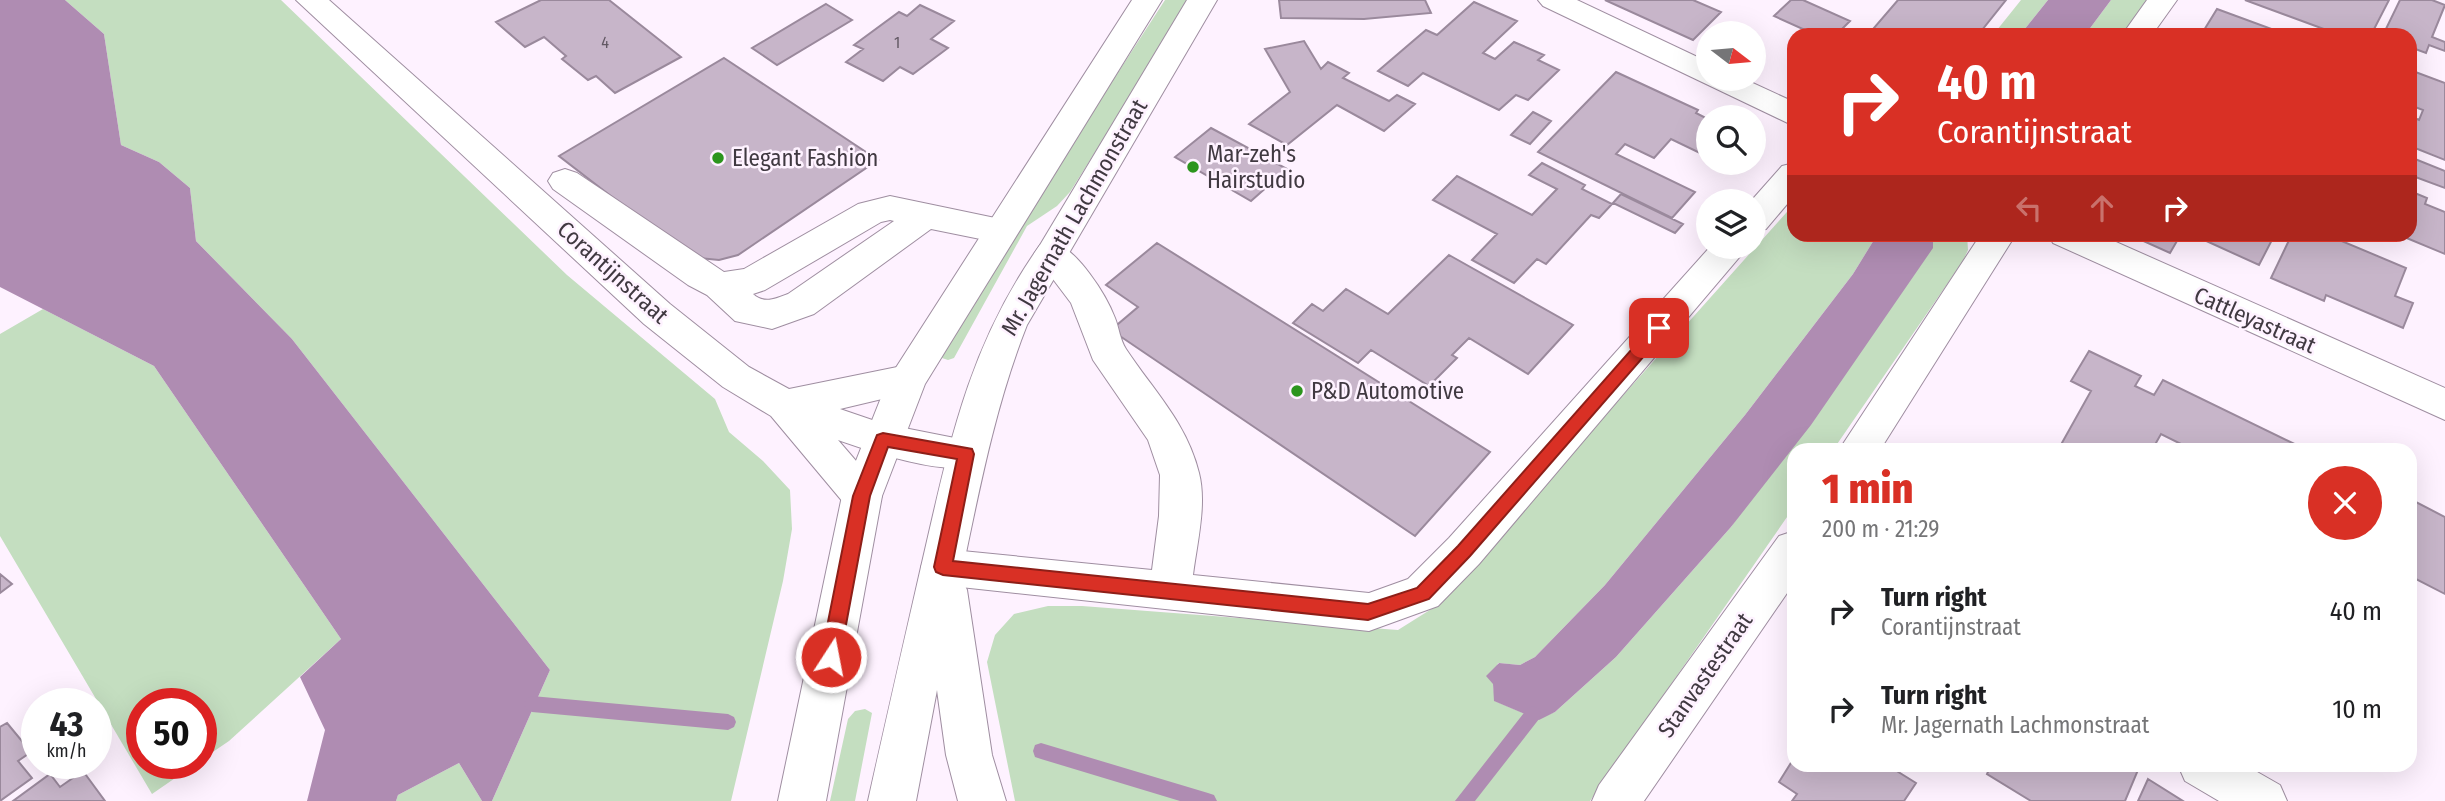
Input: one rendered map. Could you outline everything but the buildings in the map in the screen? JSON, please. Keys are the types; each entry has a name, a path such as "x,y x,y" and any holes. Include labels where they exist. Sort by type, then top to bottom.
{"street":[{"name":"Corantijnstraat","path":"311,0 657,314 736,377 785,405 883,440 966,454"},
{"path":"806,782 862,496 907,380 1147,0"},
{"name":"Mr. Jagernath Lachmonstraat","path":"892,801 966,454 997,353 1037,273 1052,254 1202,0"},
{"path":"1553,0 1696,68"},
{"path":"2142,28 2162,0"},
{"path":"1743,91 1787,112"},
{"path":"565,181 701,276 720,286 748,311 772,315 801,304 925,216 1000,231"},
{"path":"1766,206 1787,182"},
{"path":"1864,443 1993,242"},
{"name":"Cattleyastraat","path":"2083,242 2445,405"},
{"path":"1052,254 1086,296 1097,318 1106,350 1166,434 1180,475 1180,516 1170,592"},
{"path":"982,801 969,755 943,567 1368,612 1423,593 1464,551 1720,259"},
{"path":"862,496 785,405 907,380"},
{"name":"Stanvastestraat","path":"1616,801 1787,559"},
{"path":"2213,772 2263,801"}],"green space":[{"path":"65,0 281,0 567,275 715,399 729,432 763,461 790,490 792,529 783,581 731,801 492,801 550,670 292,339 196,241 190,188 159,162 121,145 104,34"},
{"path":"1165,0 1191,0 1070,192 1057,206 1027,226 954,358 942,358 941,354 986,276"},
{"path":"2021,0 2048,0 2026,28 1999,28"},
{"path":"2111,0 2148,0 2129,28 2090,28"},
{"path":"1787,212 1787,242 1873,242 1853,274 1745,415 1605,585 1535,657 1520,665 1498,663 1493,684 1495,701 1537,719 1555,712 1616,657 1731,527 1787,447 1787,517 1590,801 1015,801 987,662 995,635 1014,614 1048,606 1082,606 1398,630 1433,608 1745,259 1766,259 1766,235"},
{"path":"1930,242 1968,242 1968,250 1838,443 1790,443"},
{"path":"43,309 154,366 341,639 217,749 217,688 126,688 126,750 112,726 112,688 90,688 0,536 0,334"},
{"path":"865,709 872,713 855,801 830,801 848,719 855,711"},
{"path":"459,763 482,801 396,801 398,795"},
{"path":"143,779 174,779 152,794"}],"shaded area":[{"path":"0,0 65,0 104,34 121,145 159,162 190,188 196,241 292,339 550,670 492,801 482,801 459,763 398,795 396,801 307,801 325,730 300,677 341,639 154,366 0,287"},
{"path":"2048,0 2111,0 2090,28 2026,28"},
{"path":"1873,242 1933,242 1933,248 1811,425 1797,443 1787,443 1787,456 1731,527 1616,657 1555,712 1539,720 1494,701 1493,684 1486,676 1499,663 1520,665 1535,657 1605,585 1745,415 1853,274"}],"waterway":[{"path":"532,704 728,722"},
{"path":"1464,801 1533,714"},
{"path":"1041,751 1208,801"}],"place":[{"name":"Elegant Fashion","path":"718,158"},
{"name":"Mar-zeh's Hairstudio","path":"1193,167"},
{"name":"P&D Automotive","path":"1297,391"}],"route":[{"path":"831,657 862,496 883,440 966,454 943,567 1368,612 1423,593 1464,551 1659,328"}]}
